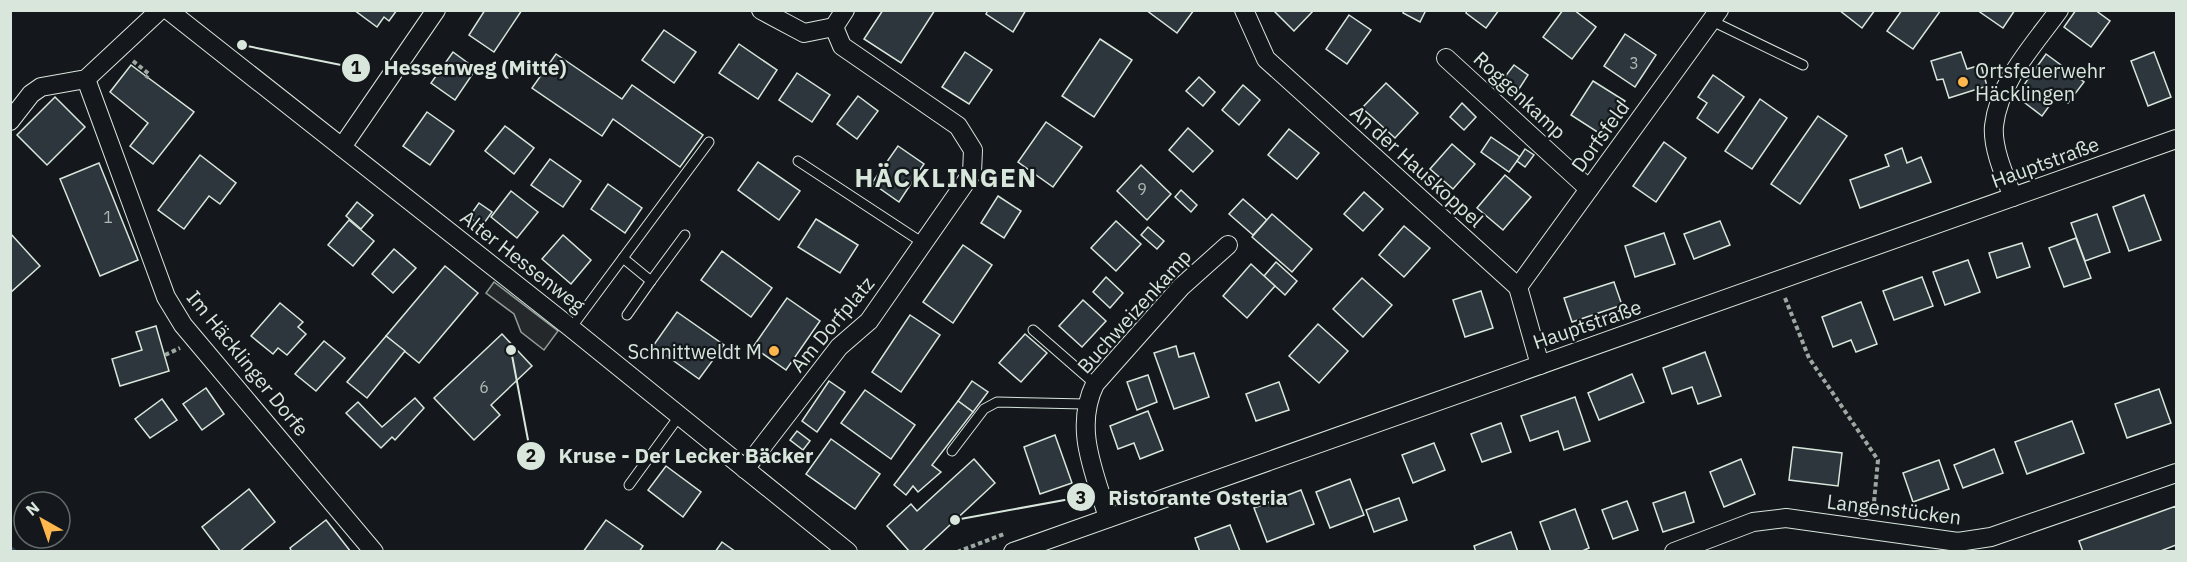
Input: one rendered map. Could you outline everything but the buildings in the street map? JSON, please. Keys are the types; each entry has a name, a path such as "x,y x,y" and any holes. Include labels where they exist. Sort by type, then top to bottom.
{"street":[{"path":"10,121 31,94 41,87 86,79 159,10"},
{"name":"Alter Hessenweg","path":"168,10 571,328 848,552"},
{"path":"342,147 436,10"},
{"path":"761,10 804,33 834,27 845,10"},
{"name":"An der Hauskoppel","path":"1244,10 1266,59 1518,287"},
{"path":"2013,197 2001,164 1994,128 2001,96 2013,73 2059,10"},
{"name":"Dorfsfeld","path":"1518,287 1715,16"},
{"name":"Am Dorfplatz","path":"745,469 839,346 869,321 972,173 973,150 958,126 842,46 834,27"},
{"name":"Roggenkamp","path":"1446,58 1589,189"},
{"name":"Im Häcklinger Dorfe","path":"86,79 166,297 178,315 374,552"},
{"name":"Hauptstraße","path":"1013,552 2176,139"},
{"name":"Buchweizenkamp","path":"1108,518 1084,427 1085,404 1095,384 1181,287 1227,245"},
{"path":"1518,287 1539,365"},
{"name":"Langenstücken","path":"1674,552 1753,522 1786,519 1958,542 1991,537 2176,473"}],"lane":[{"path":"1715,16 1803,65"},
{"path":"571,328 709,142"},
{"path":"798,161 923,243"},
{"path":"627,315 685,235"},
{"path":"623,258 651,281"},
{"path":"1033,330 1095,384"},
{"path":"952,451 984,409 997,402 1085,404"},
{"path":"628,485 680,415"}],"path":[{"path":"118,50 149,74 146,78"},
{"path":"1778,280 1809,358 1878,460 1871,531"}],"shaded area":[{"path":"494,282 558,331 544,350 521,332 514,314 486,293"}],"waterway":[{"path":"10,549 14,552"}],"place":[{"name":"Hessenweg (Mitte)","path":"242,45"},
{"name":"Ortsfeuerwehr Häcklingen","path":"1963,82"},
{"name":"Kruse - Der Lecker Bäcker","path":"511,350"},
{"name":"Schnittweldt M","path":"774,351"},
{"name":"Ristorante Osteria","path":"955,520"}],"district":[{"name":"HÄCKLINGEN","path":"946,177"}]}
